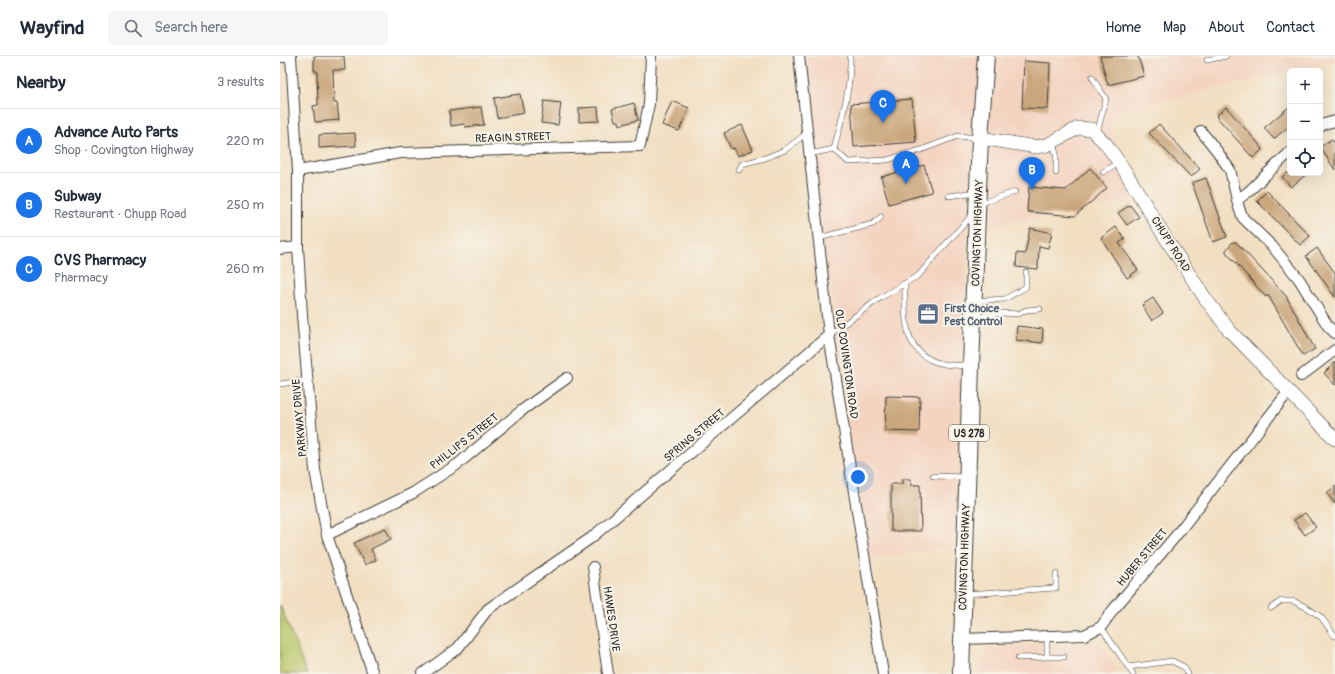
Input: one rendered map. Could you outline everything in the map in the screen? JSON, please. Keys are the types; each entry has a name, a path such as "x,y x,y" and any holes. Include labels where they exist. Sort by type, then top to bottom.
{"main road":[{"name":"COVINGTON HIGHWAY","path":"961,674 961,639 980,138 987,60"}],"street":[{"name":"PARKWAY DRIVE","path":"291,56 298,171 298,247 315,470 327,535 373,674"},
{"path":"280,57 291,56"},
{"name":"REAGIN STREET","path":"298,171 400,153 640,146 649,104 651,56"},
{"name":"OLD COVINGTON ROAD","path":"799,56 829,335 883,674"},
{"path":"1323,125 1335,121"},
{"path":"980,138 1036,147 1047,145 1078,128 1091,129 1097,134"},
{"path":"1201,131 1230,170 1243,218 1272,246 1299,279 1328,326 1335,333"},
{"name":"CHUPP ROAD","path":"1097,134 1120,162 1165,237 1229,330 1335,439"},
{"path":"1237,200 1248,192 1287,155"},
{"path":"280,249 298,247"},
{"name":"SPRING STREET","path":"422,674 458,648 488,609 591,538 829,335"},
{"path":"1301,376 1335,350"},
{"name":"PHILLIPS STREET","path":"327,535 413,493 458,464 521,411 567,378"},
{"name":"HUBER STREET","path":"1101,627 1113,610 1174,538 1289,391"},
{"name":"HAWES DRIVE","path":"593,567 608,674"},
{"path":"961,639 1084,635 1101,627"}],"lane":[{"path":"834,149 849,91 851,73 850,56"},
{"path":"1207,60 1226,56"},
{"path":"1092,78 1106,99 1097,134"},
{"path":"739,170 742,164 765,158 785,150 807,133"},
{"path":"834,149 848,162 887,160 921,150 958,136 980,138"},
{"path":"1053,142 1056,154 1056,173"},
{"path":"809,154 834,149"},
{"path":"1103,172 1120,162"},
{"path":"949,196 978,202 1015,192"},
{"name":"SPRING STREET","path":"829,335 880,298 919,275 978,202"},
{"path":"819,238 873,224 881,217"},
{"path":"974,301 1005,299 1026,287 1026,272"},
{"path":"905,283 906,322 908,335 916,348 926,357 936,362 971,366"},
{"path":"973,318 1003,313 1018,314 1026,310 1040,309"},
{"path":"280,384 308,380"},
{"path":"933,476 967,477"},
{"path":"963,594 1056,588 1056,574"},
{"path":"1271,608 1281,601 1293,601 1306,607 1321,617 1335,636"},
{"path":"1101,627 1133,674"},
{"path":"1047,636 1047,657"},
{"path":"1018,658 1064,657"},
{"path":"1128,667 1170,663 1172,661 1184,667 1188,674"}],"shaded area":[{"path":"800,56 1335,56 1335,61 1305,68 1287,68 1287,72 1118,111 1110,126 1136,195 1127,202 1002,224 969,223 956,546 867,561"},
{"path":"1100,642 1119,674 979,674 979,664 986,651 991,647 1043,643"}],"green space":[{"path":"280,605 283,612 307,674 280,674"}],"building":[{"path":"314,56 344,56 345,70 333,70 334,103 337,103 339,120 315,122 313,106 318,105 317,71 314,71"},
{"path":"1100,56 1138,56 1144,76 1108,85"},
{"path":"1024,61 1050,63 1048,109 1022,108"},
{"path":"520,94 524,113 497,118 494,98"},
{"path":"912,99 916,142 854,147 851,104"},
{"path":"544,101 561,103 558,125 541,123"},
{"path":"672,101 689,108 679,131 662,125"},
{"path":"634,103 638,120 620,125 619,121 615,121 612,109"},
{"path":"481,107 484,125 465,127 464,124 451,126 449,111"},
{"path":"598,107 599,121 579,122 579,108"},
{"path":"1226,107 1263,149 1253,158 1216,116"},
{"path":"1287,109 1287,128 1274,139 1264,128"},
{"path":"1159,124 1200,169 1191,177 1149,133"},
{"path":"742,125 753,150 738,156 734,148 731,149 724,133"},
{"path":"355,133 356,146 319,148 319,135"},
{"path":"1332,139 1335,144 1335,170 1323,152 1323,145"},
{"path":"924,165 932,192 889,204 881,177"},
{"path":"1090,168 1107,188 1075,216 1029,212 1027,210 1029,187 1066,190"},
{"path":"1287,173 1287,176 1304,176 1291,187 1282,177"},
{"path":"1206,178 1227,237 1213,242 1192,183"},
{"path":"1267,191 1310,236 1300,245 1257,201"},
{"path":"1130,205 1139,217 1127,225 1118,213"},
{"path":"1116,227 1125,239 1119,243 1138,270 1127,278 1101,238"},
{"path":"1030,228 1052,233 1048,248 1039,246 1038,269 1016,267 1017,253 1025,254"},
{"path":"1233,242 1236,242 1286,296 1315,349 1303,356 1268,295 1266,297 1226,252"},
{"path":"1317,248 1335,273 1335,297 1306,256"},
{"path":"1153,298 1163,313 1152,321 1142,305"},
{"path":"1017,326 1043,329 1042,343 1016,340"},
{"path":"1335,362 1335,385 1324,373"},
{"path":"886,396 920,397 919,432 885,431"},
{"path":"902,479 911,479 911,485 920,485 921,531 891,531 891,484 902,484"},
{"path":"1335,486 1335,504 1327,493"},
{"path":"1305,513 1316,527 1305,535 1294,520"},
{"path":"385,528 391,539 371,549 376,560 365,565 354,543"}],"place":[{"name":"CVS Pharmacy","path":"883,123"},
{"name":"Advance Auto Parts","path":"906,184"},
{"name":"Subway","path":"1032,190"},
{"name":"First Choice Pest Control","path":"928,314"}]}
